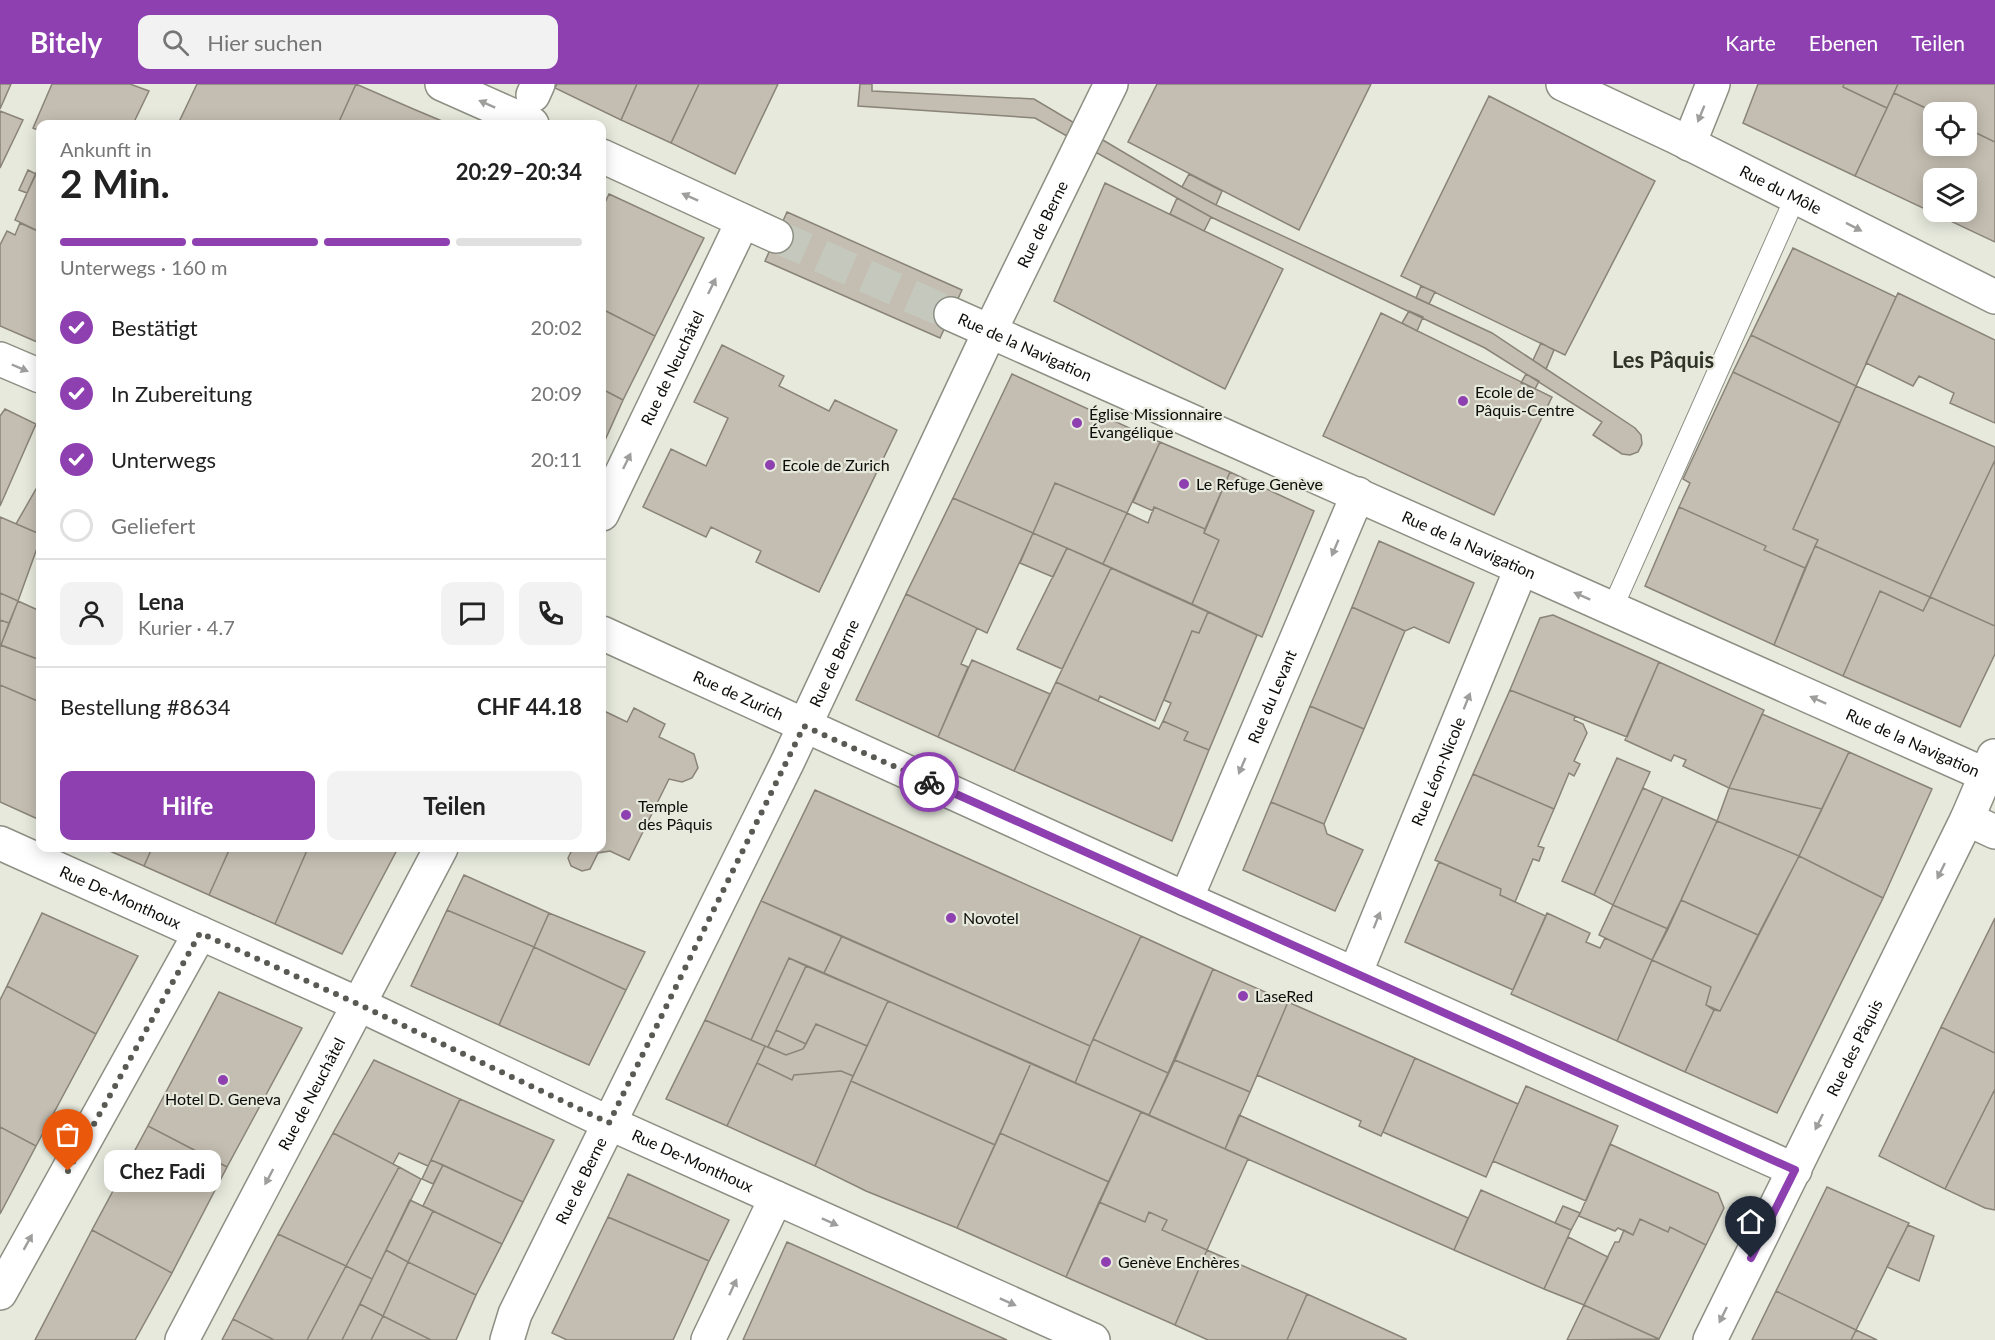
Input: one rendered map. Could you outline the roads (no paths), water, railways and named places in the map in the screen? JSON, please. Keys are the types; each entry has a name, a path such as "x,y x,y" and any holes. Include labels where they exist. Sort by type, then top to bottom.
{"street":[{"path":"442,84 534,101"},
{"name":"Rue de Berne","path":"507,1340 515,1314 804,726 990,331 1111,84"},
{"name":"Rue du Môle","path":"1563,84 1689,144 1995,297"},
{"path":"1689,144 1713,84"},
{"path":"606,158 776,236"},
{"name":"Rue de Neuchâtel","path":"606,506 743,221"},
{"name":"Rue de la Navigation","path":"951,314 1612,609 1991,765"},
{"path":"0,359 36,374"},
{"name":"Rue du Levant","path":"1186,899 1358,494"},
{"name":"Rue Léon-Nicole","path":"1355,974 1521,569"},
{"name":"Rue de Zurich","path":"606,635 1186,899 1795,1170"},
{"name":"Rue des Pâquis","path":"1710,1340 1795,1170 1981,825 1991,765"},
{"name":"Rue De-Monthoux","path":"0,843 358,1004 609,1123 1092,1340"},
{"name":"Rue de Neuchâtel","path":"182,1340 439,852"},
{"path":"0,1293 200,933"},
{"path":"708,1340 776,1198"}],"lane":[{"path":"1612,609 1795,198"}],"tunnel":[{"path":"776,236 951,314"}],"place":[{"name":"Ecole de Pâquis-Centre","path":"1463,401"},
{"name":"Église Missionnaire Évangélique","path":"1077,423"},
{"name":"Ecole de Zurich","path":"770,465"},
{"name":"Le Refuge Genève","path":"1184,484"},
{"name":"Temple des Pâquis","path":"626,815"},
{"name":"Novotel","path":"951,918"},
{"name":"LaseRed","path":"1243,996"},
{"name":"Hotel D. Geneva","path":"223,1080"},
{"name":"Chez Fadi","path":"68,1171"},
{"name":"Genève Enchères","path":"1106,1262"}],"district":[{"name":"Les Pâquis","path":"1663,360"}]}
